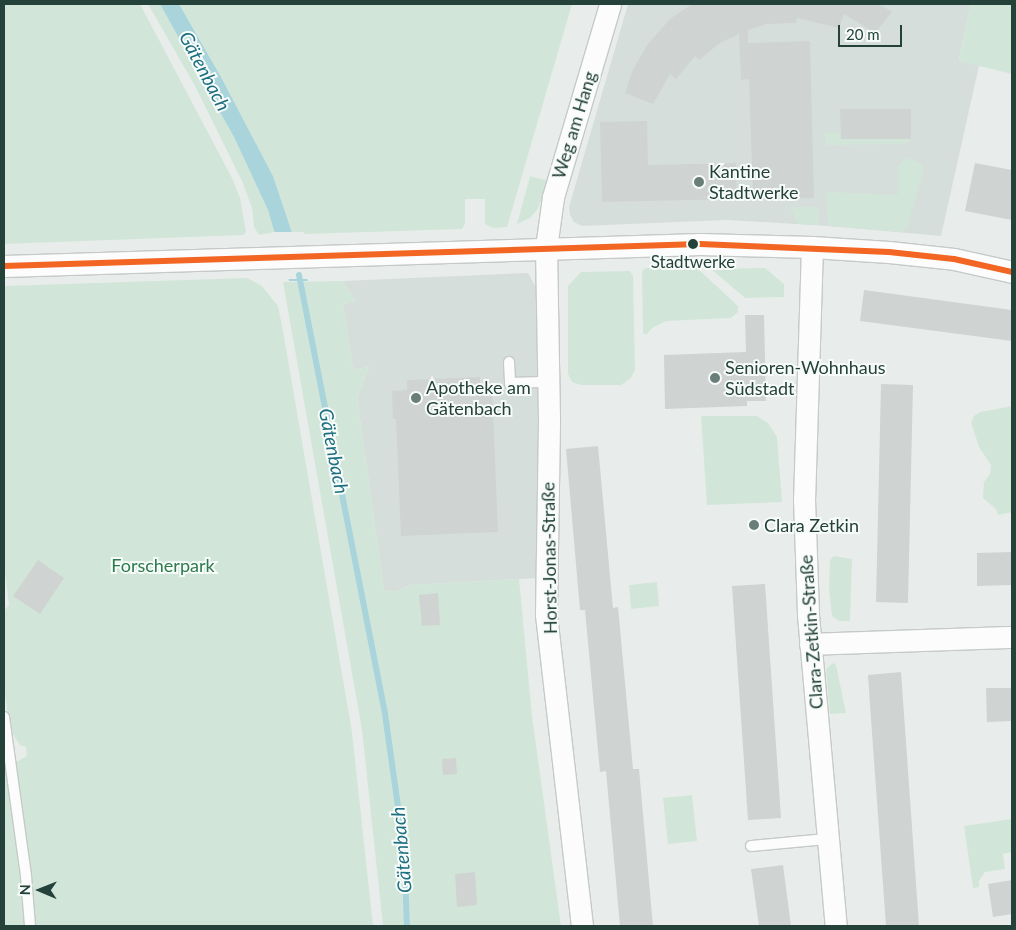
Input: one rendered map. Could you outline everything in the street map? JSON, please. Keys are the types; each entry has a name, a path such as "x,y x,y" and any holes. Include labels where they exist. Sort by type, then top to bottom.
{"street":[{"name":"Weg am Hang","path":"546,248 553,197 610,4"},
{"path":"4,266 700,244 812,246 936,257 1012,272"},
{"name":"Clara-Zetkin-Straße","path":"812,246 804,499 810,644 836,926"},
{"name":"Horst-Jonas-Straße","path":"546,248 548,382 546,614 582,926"},
{"path":"810,644 1012,637"}],"lane":[{"path":"509,362 510,382 548,382"},
{"path":"4,717 26,876 30,926"},
{"path":"751,846 827,839"}],"shaded area":[{"path":"628,4 971,4 959,60 979,66 941,236 828,226 727,220 582,226 574,222 570,215 569,207"},
{"path":"528,273 537,289 541,461 538,578 411,585 394,592 384,590 357,398 369,367 353,370 343,304 356,301 342,281"}],"green space":[{"path":"4,4 140,4 232,178 240,198 246,232 243,235 4,244"},
{"path":"148,4 160,4 206,83 234,137 268,210 276,232 259,235 254,227 252,208 242,181 195,86"},
{"path":"179,4 572,4 507,227 493,228 485,224 485,199 465,199 465,224 462,229 304,234 304,232 291,232 273,176 221,77"},
{"path":"971,4 1012,4 1012,74 959,61"},
{"path":"825,133 841,133 841,139 911,139 906,143 898,144 826,145"},
{"path":"907,158 919,162 924,168 907,228 901,232 828,226 826,192 898,195 898,166"},
{"path":"530,176 549,181 537,210 530,218 517,224"},
{"path":"790,207 814,207 819,210 819,225 798,224"},
{"path":"646,268 697,268 738,306 738,312 731,318 666,321 652,328 646,335 643,333 642,271"},
{"path":"765,268 784,284 784,297 745,298 711,269"},
{"path":"630,271 633,276 635,370 631,378 621,385 581,385 572,382 568,374 568,286 581,272"},
{"name":"Forscherpark","path":"247,278 262,286 278,306 283,331 352,732 373,926 35,926 31,876 16,762 27,756 26,747 20,745 14,736 9,722 4,688 4,611 9,605 4,563 4,286"},
{"path":"342,281 356,301 343,304 353,370 369,367 357,398 384,590 394,592 411,585 519,579 532,716 561,926 383,926 362,730 283,282"},
{"path":"1012,406 1012,512 998,515 996,509 983,498 984,482 990,474 991,465 979,447 971,422 974,416 980,412"},
{"path":"701,416 757,416 768,423 777,437 782,502 707,505"},
{"path":"834,556 852,559 850,621 839,621 832,616 829,588 830,560"},
{"path":"657,582 659,606 631,609 629,585"},
{"path":"833,663 836,665 846,713 830,714 826,669"},
{"path":"4,756 22,877 25,926 4,926"},
{"path":"692,795 697,841 668,844 663,798"},
{"path":"1012,819 1012,852 1003,854 1005,869 985,872 979,881 979,887 973,888 964,826"}],"water":[{"path":"160,4 179,4 221,77 273,176 308,281 289,281 268,210 234,137"}],"pier":[{"path":"273,232 293,232 310,279 286,279"}],"building":[{"path":"692,4 879,4 892,12 875,33 844,14 839,28 797,18 796,23 766,24 748,30 748,43 810,41 814,198 753,200 749,79 741,80 739,34 720,43 699,60 695,56 676,79 670,74 653,104 625,93 633,69 648,44 670,19"},
{"path":"840,109 911,109 911,139 841,139"},
{"path":"647,121 648,165 736,163 737,199 602,202 600,122"},
{"path":"975,163 1012,170 1012,220 965,211"},
{"path":"864,290 1012,310 1012,341 860,321"},
{"name":"Senioren-Wohnhaus Südstadt","path":"745,315 764,315 766,401 747,401 747,406 665,409 664,355 746,352"},
{"path":"480,377 480,387 492,386 498,532 401,536 396,419 393,419 392,391 407,390 407,380"},
{"path":"881,384 913,385 908,603 876,602"},
{"path":"598,446 613,608 618,607 633,769 639,769 653,926 620,926 606,771 600,772 585,610 580,610 566,449"},
{"path":"1012,552 1012,585 977,586 977,553"},
{"path":"38,560 64,578 40,614 13,596"},
{"path":"765,584 781,818 748,820 732,586"},
{"path":"438,593 440,625 422,626 419,595"},
{"path":"901,672 919,926 886,926 870,705 868,675"},
{"path":"986,688 1012,688 1012,721 987,722"},
{"path":"456,758 457,774 443,775 442,759"},
{"path":"783,865 791,926 759,926 751,869"},
{"path":"475,872 477,905 457,907 455,874"},
{"path":"1012,880 1012,914 993,917 988,884"}],"waterway":[{"name":"Gätenbach","path":"299,275 385,714 404,849 407,926"}],"transit line":[{"path":"4,266 700,244 889,252 954,259 1012,272"}],"place":[{"name":"Kantine Stadtwerke","path":"699,182"},
{"name":"Stadtwerke","path":"693,244"},
{"name":"Senioren-Wohnhaus Südstadt","path":"715,378"},
{"name":"Apotheke am Gätenbach","path":"416,398"},
{"name":"Clara Zetkin","path":"754,525"}]}
